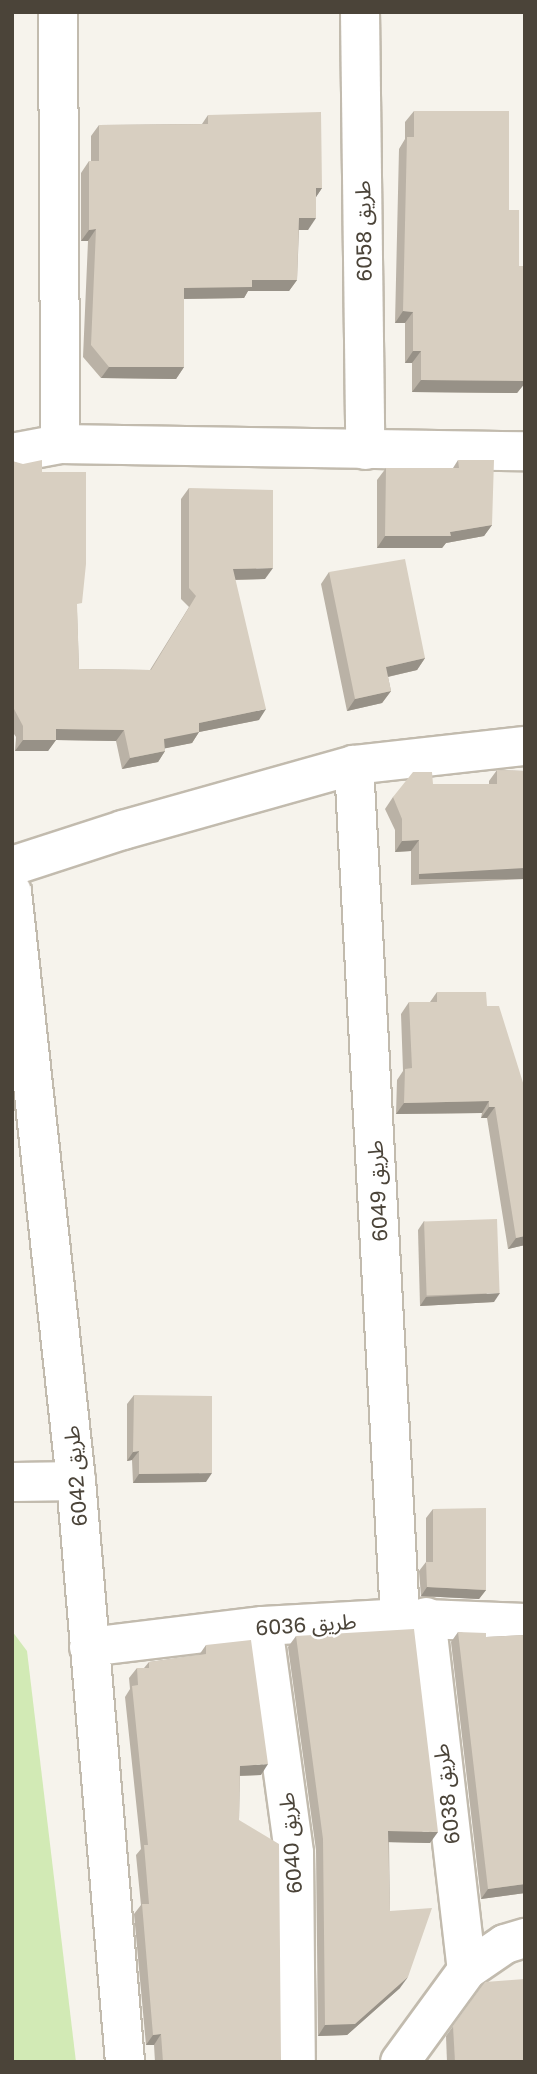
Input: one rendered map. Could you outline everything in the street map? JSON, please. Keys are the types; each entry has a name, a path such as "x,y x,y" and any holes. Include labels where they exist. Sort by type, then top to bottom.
{"street":[{"path":"58,12 60,444"},
{"name":"طريق 6058","path":"360,12 365,450"},
{"path":"12,453 60,444 525,451"},
{"path":"12,866 122,830 354,765 524,746"},
{"name":"طريق 6049","path":"354,765 413,1618"},
{"name":"طريق 6042","path":"12,892 76,1481 125,2062"},
{"path":"12,1482 76,1481"},
{"name":"طريق 6036","path":"89,1647 263,1626 413,1618 525,1623"},
{"name":"طريق 6038","path":"413,1618 467,1970"},
{"name":"طريق 6040","path":"263,1626 294,1853 296,2062"},
{"path":"400,2062 467,1970 505,1944 525,1938"}],"green space":[{"path":"12,1631 27,1651 76,2062 12,2062"}],"building":[{"path":"414,111 509,111 509,210 519,210 519,266 525,266 525,381 421,380 421,351 413,351 413,312 403,311 407,137 414,137"},
{"path":"321,112 322,188 316,188 316,218 299,218 297,280 252,280 252,287 184,288 184,367 109,367 91,345 96,229 89,230 89,161 99,161 99,125 208,124 208,115"},
{"path":"14,248 13,375 12,375"},
{"path":"42,460 42,472 86,472 86,564 82,603 77,604 79,669 151,670 196,596 189,588 189,488 273,490 273,568 233,569 266,709 199,723 199,732 164,739 165,751 130,758 124,730 56,729 56,740 23,740 23,726 14,709 12,461 23,464"},
{"path":"458,460 494,460 492,525 450,532 451,536 385,536 386,468 459,468"},
{"path":"405,559 425,658 386,667 391,691 355,699 329,572"},
{"path":"497,770 525,771 525,868 419,874 419,840 402,841 402,819 393,797 413,772 432,772 433,784 497,784"},
{"path":"437,992 486,992 487,1006 499,1006 525,1089 525,1236 516,1238 495,1107 489,1107 489,1101 404,1103 405,1069 412,1068 409,1002 437,1002"},
{"path":"497,1219 500,1293 427,1296 424,1222"},
{"path":"134,1395 212,1396 212,1473 139,1474 139,1451 133,1452"},
{"path":"486,1508 486,1590 427,1587 426,1562 433,1562 433,1509"},
{"path":"414,1629 438,1832 388,1831 390,1911 432,1908 408,1977 355,2024 325,2025 323,1839 296,1636"},
{"path":"458,1632 486,1633 486,1637 525,1635 525,1884 488,1889"},
{"path":"251,1640 268,1764 240,1766 239,1820 279,1844 281,2062 163,2062 161,2034 153,2035 142,1904 149,1904 144,1845 148,1845 132,1686 138,1685 137,1668 149,1668 149,1662 206,1654 206,1645"},
{"path":"525,1979 525,2062 455,2062 453,2026 485,1982"}]}
